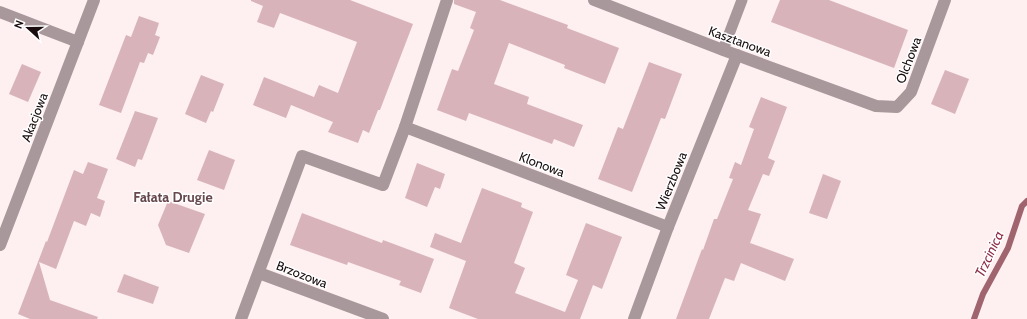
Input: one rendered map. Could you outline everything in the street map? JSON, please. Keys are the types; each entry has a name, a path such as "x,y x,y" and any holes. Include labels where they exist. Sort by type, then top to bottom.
{"street":[{"name":"Akacjowa","path":"0,244 94,0"},
{"path":"259,273 302,156 383,185 405,127 447,0"},
{"name":"Kasztanowa","path":"594,0 723,50 876,106"},
{"name":"Olchowa","path":"876,106 897,107 911,92 946,0"},
{"path":"0,12 78,42"},
{"name":"Wierzbowa","path":"634,319 668,227 737,55"},
{"name":"Klonowa","path":"405,127 668,227"},
{"name":"Brzozowa","path":"241,319 259,273 383,319"}],"lane":[{"path":"723,50 742,0"}],"building":[{"path":"251,0 350,0 413,24 380,110 378,110 369,133 363,130 358,143 328,132 333,122 291,105 286,118 253,105 264,77 314,97 319,85 338,93 357,42 280,13 274,28 257,22 263,6"},
{"path":"454,0 500,0 568,25 567,28 619,48 605,84 564,68 565,65 509,43 494,84 529,97 527,104 583,125 574,147 554,139 552,144 469,113 466,121 437,110 452,69 458,71 474,30 470,28 476,12 454,4"},
{"path":"780,0 829,0 908,30 894,68 771,22"},
{"path":"139,16 159,23 155,35 160,37 153,55 148,53 144,63 140,62 121,113 99,105 126,35 131,37"},
{"path":"649,62 682,74 665,119 661,118 632,192 598,179 618,127 623,129"},
{"path":"22,64 41,72 28,102 9,94"},
{"path":"945,70 969,79 955,114 931,104"},
{"path":"201,75 224,84 213,112 211,111 206,123 185,114"},
{"path":"761,97 787,107 768,158 775,161 769,176 763,174 748,210 761,214 750,243 794,259 785,281 741,263 734,281 725,278 709,319 676,319 714,219 717,219 733,179 729,178 735,162 741,165 754,129 749,127"},
{"path":"135,111 158,118 142,160 138,159 135,167 116,159"},
{"path":"209,150 235,160 224,190 197,180"},
{"path":"88,162 108,169 97,198 105,201 100,217 91,213 86,226 74,221 56,269 39,262 50,300 98,317 97,319 30,319 18,314 74,170 83,174"},
{"path":"417,163 445,174 440,189 435,187 427,207 405,198"},
{"path":"823,174 841,181 827,219 809,213"},
{"path":"482,188 522,203 521,207 533,212 514,263 525,268 515,293 565,312 578,280 566,275 586,223 622,237 602,289 593,285 580,319 478,319 449,308 466,261 430,247 435,233 461,243"},
{"path":"168,201 205,214 189,253 166,245 158,225"},
{"path":"302,213 382,243 383,240 434,259 421,293 399,285 401,281 348,262 347,265 290,245"},
{"path":"124,274 159,287 153,304 117,292"}],"waterway":[{"name":"Trzcinica","path":"974,319 983,294 1008,248 1022,206 1027,201"}],"district":[{"name":"Fałata Drugie","path":"173,197"}]}
